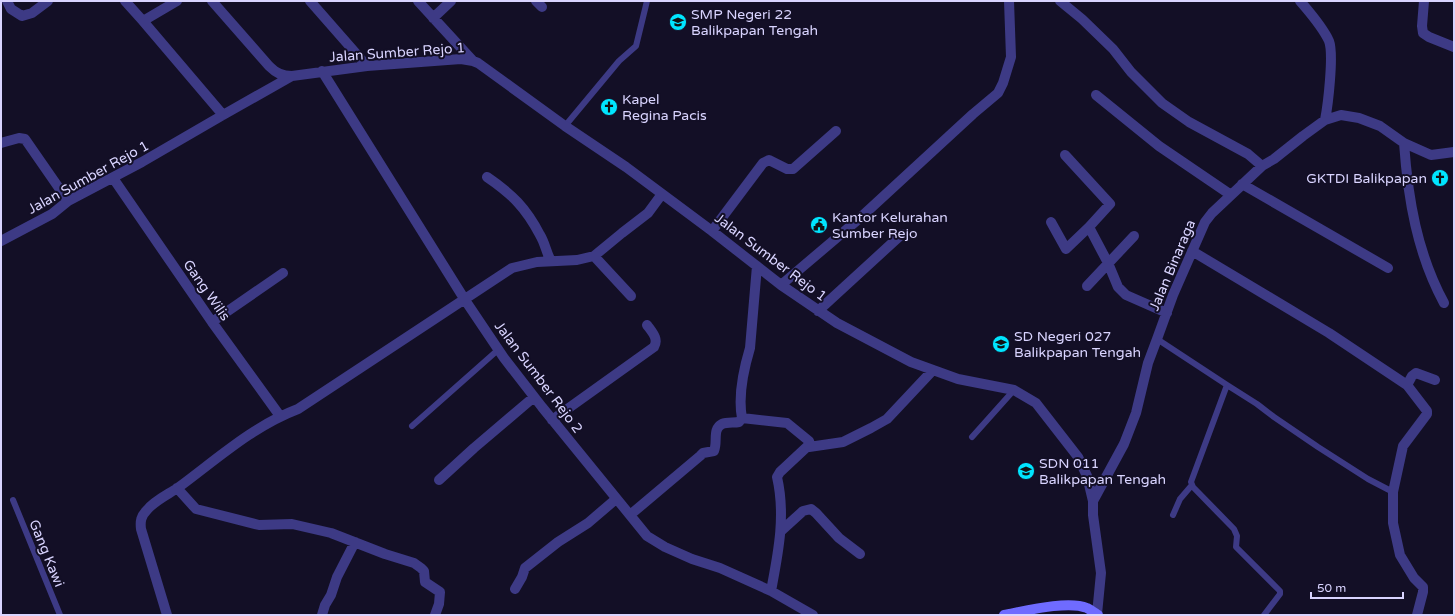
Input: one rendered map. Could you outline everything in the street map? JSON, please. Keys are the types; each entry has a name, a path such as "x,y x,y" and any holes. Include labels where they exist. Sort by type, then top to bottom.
{"main road":[{"path":"1004,615 1065,605 1087,608 1097,615"}],"street":[{"path":"7,1 11,9 22,16 32,13 48,1"},
{"path":"125,1 224,115"},
{"path":"142,21 177,1"},
{"name":"Jalan Sumber Rejo 1","path":"212,1 275,72 285,76 367,66 461,59 473,61 481,65 565,126 626,167 781,285 837,323 911,362 958,379 1014,390 1036,403 1078,457 1087,476 1093,501 1093,515 1101,573 1097,615"},
{"path":"310,1 367,66"},
{"path":"418,1 473,61"},
{"path":"433,18 451,1"},
{"path":"781,285 860,218 973,114 998,93 1004,83 1012,57 1009,1"},
{"path":"1060,1 1113,49 1131,72 1162,103 1188,122 1248,154 1262,166"},
{"path":"1300,1 1316,20 1329,42 1331,53 1328,104 1325,120"},
{"path":"1424,1 1422,26 1423,33 1454,47"},
{"name":"Jalan Sumber Rejo 2","path":"322,71 465,300 499,349 552,420 647,536 665,547 692,559 720,568 771,592 813,615"},
{"name":"Jalan Sumber Rejo 1","path":"1,241 52,214 68,201 113,178 292,76"},
{"path":"1096,94 1160,146 1231,195"},
{"name":"Jalan Binaraga","path":"1093,501 1124,444 1136,413 1148,363 1157,339 1192,251 1205,222 1212,213 1262,166 1274,159 1325,120 1341,116 1359,118 1380,126 1404,143 1431,155 1454,152"},
{"path":"712,231 763,163 769,160 788,169 793,168 836,131"},
{"path":"1,143 19,138 25,139 68,201"},
{"path":"1404,143 1406,176 1416,231 1432,282 1444,303"},
{"path":"1051,222 1066,249 1110,204 1065,155"},
{"name":"Gang Wilis","path":"113,178 212,322 280,416"},
{"path":"487,178 504,189 520,203 541,235 551,261"},
{"path":"1242,184 1388,268"},
{"path":"167,615 141,529 140,520 147,509 237,442 280,416 298,409 512,268 537,262 577,260 594,256 622,232 648,213 662,194"},
{"path":"1089,227 1108,263 1118,287 1126,295 1167,313"},
{"path":"818,311 902,234"},
{"path":"1087,286 1134,236"},
{"path":"1192,251 1329,334 1407,385 1427,413 1403,446 1393,492 1393,523 1400,555 1414,578 1423,587 1423,592 1416,615"},
{"path":"594,256 631,296"},
{"path":"742,418 742,393 746,360 750,348 757,266"},
{"path":"212,322 283,273"},
{"path":"552,420 654,347 657,342 656,338 647,325"},
{"path":"771,592 779,552 782,520 777,477 780,472 809,447 843,442 887,419 933,370"},
{"path":"1407,385 1412,375 1416,373 1435,380"},
{"path":"439,480 534,397"},
{"path":"630,515 700,456 704,453 714,451 716,448 716,432 723,424 738,422 742,418 787,423 809,441 809,447"},
{"path":"177,488 196,509 260,525 292,524 331,533 385,554 414,563 424,571 425,582 440,592 439,604 435,615"},
{"path":"515,589 525,568 558,542 588,523 616,499"},
{"path":"781,531 803,511 811,509 839,538 860,554"},
{"path":"322,615 325,605 331,595 336,577 355,542"}],"lane":[{"path":"565,126 618,61 636,46 647,1"},
{"path":"1157,339 1257,404 1318,447 1393,492"},
{"path":"412,426 499,349"},
{"path":"1173,515 1180,499 1192,485 1192,480 1227,385"},
{"path":"972,437 1014,390"},
{"path":"1192,485 1234,529 1237,536 1236,547 1280,591 1280,594 1264,615"},
{"name":"Gang Kawi","path":"13,500 60,615"}],"place":[{"name":"SMP Negeri 22 Balikpapan Tengah","path":"678,22"},
{"name":"Kapel Regina Pacis","path":"609,107"},
{"name":"GKTDI Balikpapan","path":"1440,178"},
{"name":"Kantor Kelurahan Sumber Rejo","path":"819,225"},
{"name":"SD Negeri 027 Balikpapan Tengah","path":"1001,344"},
{"name":"SDN 011 Balikpapan Tengah","path":"1026,471"}]}
